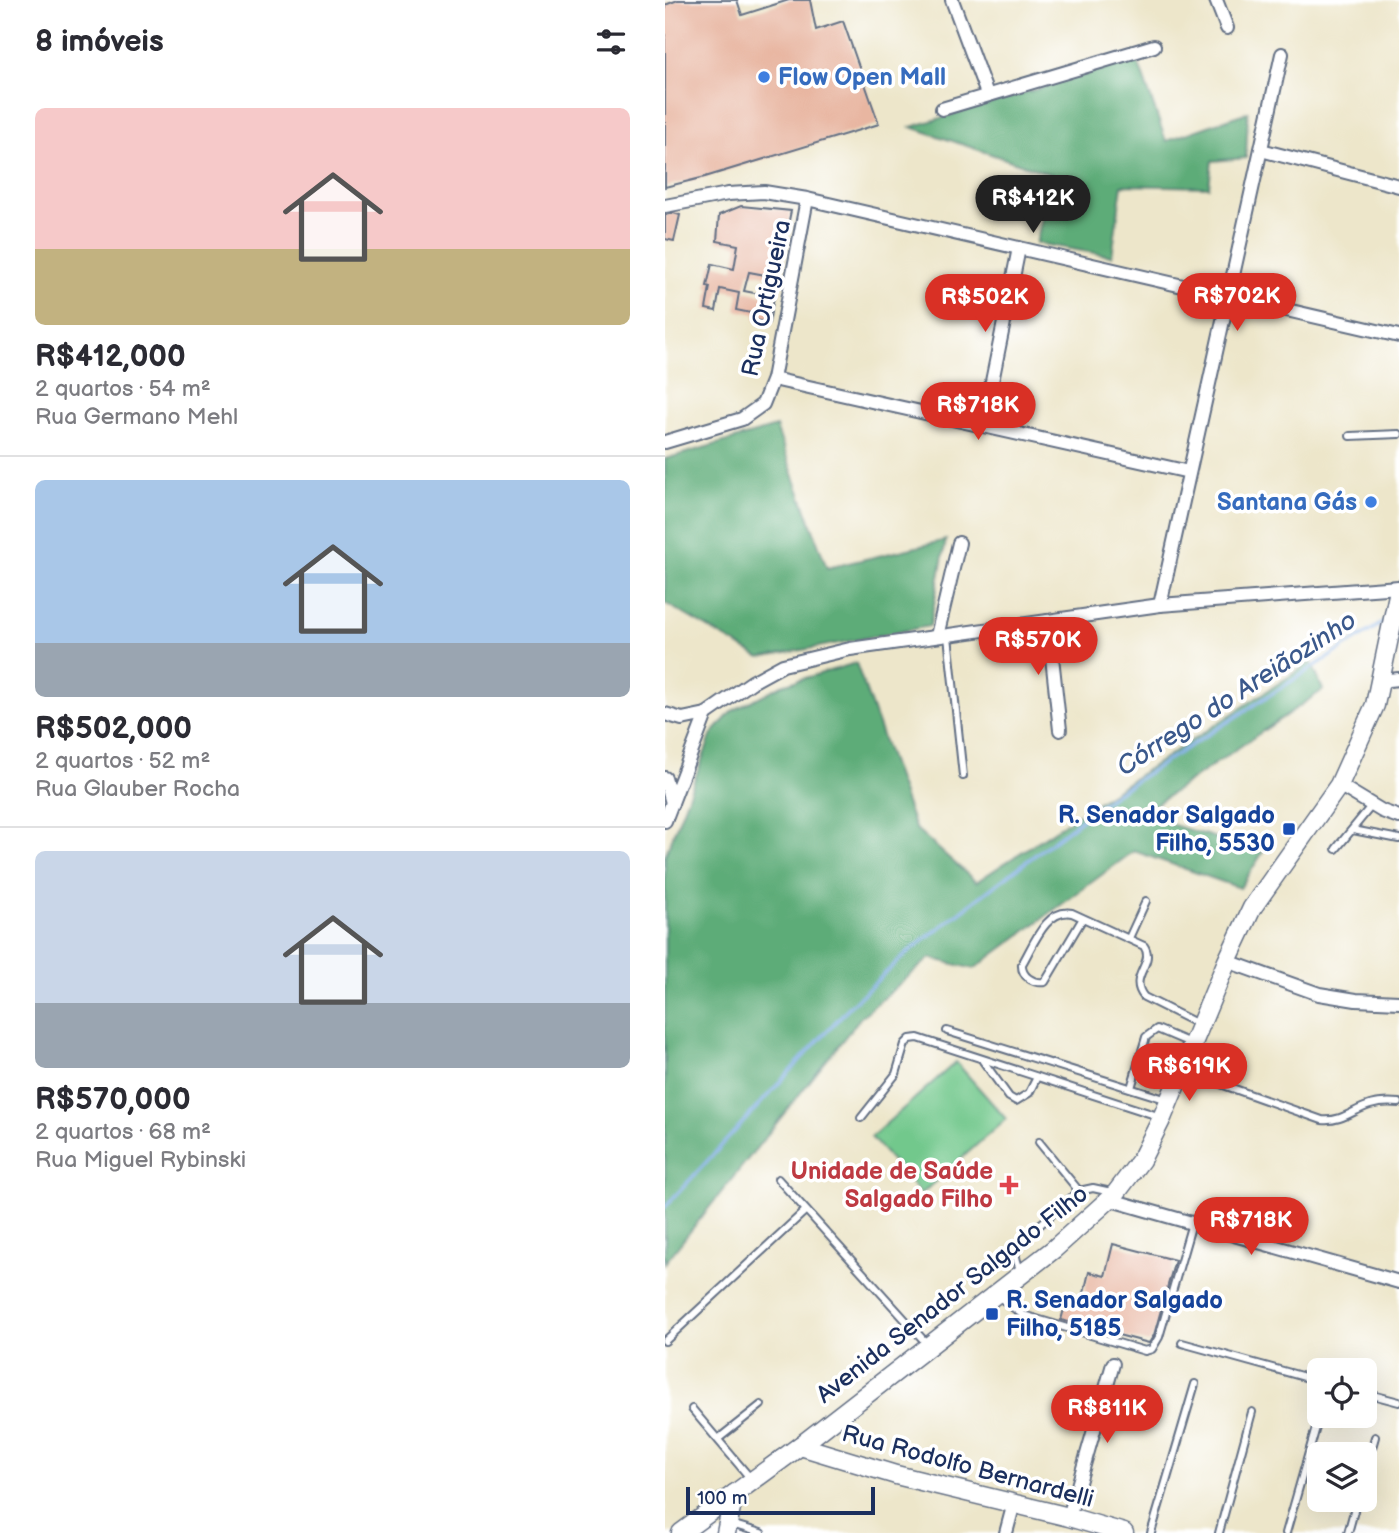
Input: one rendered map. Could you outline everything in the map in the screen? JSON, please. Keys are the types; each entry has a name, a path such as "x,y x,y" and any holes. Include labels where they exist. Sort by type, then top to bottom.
{"main road":[{"name":"Avenida Senador Salgado Filho","path":"681,1533 800,1446 996,1295 1114,1197 1141,1160 1162,1118 1227,961 1252,908 1339,785 1374,705 1399,588"},
{"name":"Rua Rodolfo Bernardelli","path":"800,1446 896,1475 1069,1517 1103,1530 1124,1533"},
{"path":"728,1528 734,1494"}],"street":[{"path":"952,0 987,94"},
{"path":"1216,0 1227,28"},
{"path":"942,109 1154,46"},
{"path":"1160,605 1282,54"},
{"path":"1261,150 1399,186"},
{"path":"665,206 729,194 764,192 1399,336"},
{"name":"Rua Ortigueira","path":"665,442 742,419 763,404 773,379 807,200"},
{"path":"983,426 1019,248"},
{"path":"773,379 1189,472"},
{"path":"943,636 959,542"},
{"path":"665,715 682,719 706,714 751,682 783,666 851,649 1160,605 1399,588"},
{"path":"1048,621 1060,730"},
{"path":"1379,681 1399,679"},
{"path":"665,821 706,714"},
{"path":"665,778 672,803"},
{"path":"1339,785 1371,805 1399,817"},
{"path":"1227,961 1319,994 1356,1000 1399,1002"},
{"path":"1114,1197 1192,1223 1399,1282"},
{"path":"1069,1517 1113,1364"},
{"path":"1006,1533 1014,1503"}],"lane":[{"path":"1350,436 1399,434"},
{"path":"943,636 963,776"},
{"path":"1336,849 1371,805"},
{"path":"1353,830 1399,839"},
{"path":"1129,938 1146,901"},
{"path":"1083,918 1045,982 1039,983 1025,977 1021,964 1046,924 1056,914 1065,911 1083,918 1129,938 1144,946 1147,958 1137,982 1138,990 1144,997 1201,1025"},
{"path":"1131,1088 1146,1037 1151,1031 1157,1029 1193,1045"},
{"path":"947,1031 1170,1100"},
{"path":"861,1118 896,1074 905,1044 918,1038 1162,1118"},
{"path":"982,1059 1009,1097 1016,1101 1029,1093 1037,1077"},
{"path":"1182,1070 1322,1120 1333,1121 1380,1102 1399,1103"},
{"path":"1038,1142 1079,1191"},
{"path":"778,1179 929,1346"},
{"path":"1022,1274 1015,1248 1079,1191 1093,1188 1114,1197"},
{"path":"665,1341 806,1212"},
{"path":"996,1295 1023,1315 1145,1351 1152,1349 1159,1337 1192,1223"},
{"path":"1182,1343 1307,1378"},
{"path":"1151,1533 1195,1384"},
{"path":"1377,1396 1399,1402"},
{"path":"718,1439 761,1405"},
{"path":"692,1409 752,1481"},
{"path":"1219,1533 1252,1412"},
{"path":"1286,1533 1316,1428"},
{"path":"1374,1442 1375,1437"},
{"path":"1348,1533 1354,1512"},
{"path":"728,1528 761,1533"}],"green space":[{"path":"1137,59 1166,141 1248,112 1246,158 1212,161 1209,187 1122,185 1112,256 1036,243 1053,175 911,127"},
{"path":"776,427 827,568 946,540 930,626 760,658 665,603 665,459"},
{"path":"1311,662 1323,690 1140,815 1263,852 1240,888 1134,851 974,969 930,958 861,1017 665,1263 665,856 712,734 732,711 782,685 856,663 915,828 976,882"},
{"path":"956,1062 1006,1119 921,1194 871,1137"}],"building":[{"name":"Flow Open Mall","path":"678,0 737,0 742,15 789,0 810,0 816,30 843,21 879,124 665,187 665,5"},
{"path":"741,206 791,211 778,254 781,255 776,277 749,272 744,291 774,297 769,323 755,320 756,314 736,310 739,293 720,289 716,311 706,309 712,264 734,269 738,245 717,241 719,215"},
{"path":"665,215 680,215 674,241 665,239"},
{"path":"1113,1244 1175,1260 1154,1335 1149,1343 1061,1320 1066,1302 1081,1306 1089,1272 1105,1276"}],"waterway":[{"name":"Córrego do Areiãozinho","path":"665,1207 850,1006 908,952 1112,796 1387,620"}],"place":[{"name":"Flow Open Mall","path":"764,77"},
{"name":"Santana Gás","path":"1371,502"},
{"name":"R. Senador Salgado Filho, 5530","path":"1289,829"},
{"name":"Unidade de Saúde Salgado Filho","path":"1009,1185"},
{"name":"R. Senador Salgado Filho, 5185","path":"992,1314"}]}
